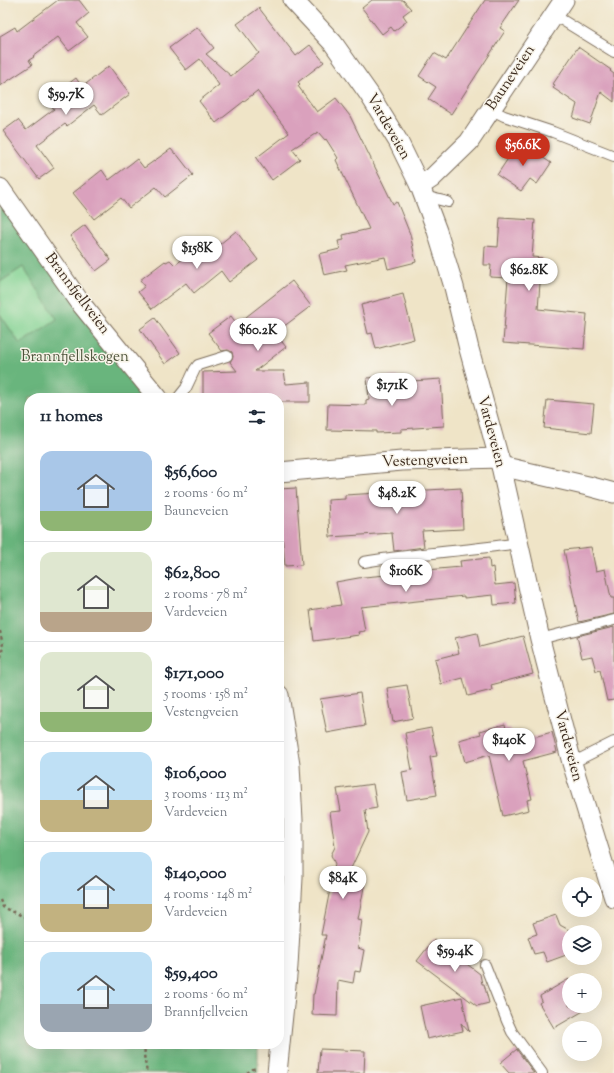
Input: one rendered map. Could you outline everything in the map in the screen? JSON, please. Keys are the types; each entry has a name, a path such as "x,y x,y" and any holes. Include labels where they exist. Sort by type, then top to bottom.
{"street":[{"name":"Vardeveien","path":"293,0 333,43 369,94 398,140 422,191 437,231 454,287 469,349 500,462 540,639 572,763 614,898"},
{"name":"Bauneveien","path":"422,191 432,178 469,142 559,7"},
{"name":"Brannfjellveien","path":"0,188 82,305 154,393"},
{"name":"Vestengveien","path":"284,472 402,461 500,462 614,493"},
{"path":"284,727 290,765 294,820 293,878 284,1000"},
{"path":"277,1073 279,1049"}],"lane":[{"path":"559,7 614,52"},
{"path":"490,109 504,116 553,132 614,156"},
{"path":"422,191 448,202"},
{"path":"182,393 198,365 227,356"},
{"path":"364,562 392,557 491,548 518,543"},
{"path":"540,639 614,620"},
{"path":"572,763 614,742"},
{"path":"485,964 512,1032 542,1073"}],"path":[{"path":"0,631 3,646 0,661"},
{"path":"0,900 3,907 24,917"},
{"path":"145,1049 144,1055 148,1073"}],"green space":[{"name":"Brannfjellskogen","path":"0,184 144,393 24,393 24,1049 258,1049 258,1073 0,1073 0,314 20,344 57,319 23,267 0,282"},
{"path":"23,267 58,319 20,344 0,314 0,282"}],"building":[{"path":"58,0 79,0 89,13 77,23 88,37 69,51 58,37 29,60 32,65 0,86 0,36 15,27 17,31"},
{"path":"372,0 403,0 411,9 403,15 407,21 394,31 391,27 382,34 362,8"},
{"path":"485,0 519,0 500,28 505,31 451,114 428,99 436,87 419,76 434,53 446,60"},
{"path":"259,8 296,56 310,45 324,62 298,82 300,84 298,86 317,112 336,98 350,116 393,204 397,202 410,234 416,262 388,269 385,257 345,265 347,270 324,275 319,254 340,249 338,241 344,240 343,235 369,229 336,160 338,158 326,139 325,140 318,132 292,149 300,159 272,180 256,158 289,133 257,91 216,123 199,101 219,85 200,59 186,70 169,48 197,27 214,48 206,54 231,76 259,53 237,24"},
{"path":"578,47 611,70 610,71 614,74 614,102 601,92 590,124 573,118 577,104 553,88 555,85 553,84"},
{"path":"109,66 130,94 102,115 94,105 67,126 65,124 37,145 54,168 39,179 3,131 18,120 26,130 54,109 47,100 76,78 82,87"},
{"path":"519,142 551,163 537,184 530,179 521,191 497,175"},
{"path":"171,149 175,154 176,153 193,175 165,197 156,187 129,208 121,198 94,219 73,193 102,170 109,180 137,159 144,168"},
{"path":"500,218 535,220 532,257 542,258 538,309 587,314 584,349 503,343 508,278 490,277 491,265 484,265 485,246 498,247"},
{"path":"85,225 111,260 96,271 70,236"},
{"path":"236,231 258,260 229,282 221,271 194,293 186,283 152,309 138,292 145,286 140,280 165,261 170,260 175,265 202,244 209,253"},
{"path":"292,281 311,306 275,333 286,347 255,371 284,371 286,384 310,382 310,402 284,402 284,393 203,393 203,372 237,371 230,362 233,357 232,352 228,350 222,351 208,333 231,316 237,324"},
{"path":"403,294 414,339 376,349 372,333 368,334 361,305"},
{"path":"155,318 180,353 165,364 140,329"},
{"path":"398,376 398,382 441,379 444,426 401,429 401,432 376,433 376,431 327,430 328,404 366,405 366,400 369,399 367,378"},
{"path":"547,400 594,404 591,433 544,428"},
{"path":"296,488 302,565 285,566 284,489"},
{"path":"461,488 463,529 422,531 424,547 394,551 392,533 330,537 328,500 345,499 345,495"},
{"path":"591,547 596,571 605,569 611,598 614,598 614,614 579,622 564,550"},
{"path":"489,558 490,568 493,567 495,585 514,583 516,603 494,605 493,595 464,598 464,596 361,607 365,631 358,632 359,635 314,641 310,610 341,605 336,582 364,577 397,574 396,564 425,560 427,570 461,567 460,561"},
{"path":"614,627 614,700 607,701 600,670 596,671 592,656 582,658 577,636"},
{"path":"477,633 480,647 523,636 533,674 491,685 492,690 468,696 463,678 441,684 435,659 459,653 455,638"},
{"path":"407,685 413,718 393,722 387,688"},
{"path":"360,693 365,726 327,733 320,699"},
{"path":"505,724 506,729 510,728 512,735 521,732 523,740 552,732 557,752 523,761 532,799 527,800 529,810 503,816 489,755 465,762 459,740 481,734 480,731"},
{"path":"431,728 437,756 430,757 437,795 407,800 402,772 412,770 405,733"},
{"path":"373,784 377,808 365,810 368,832 346,879 365,882 358,919 362,920 358,948 364,950 360,972 355,971 353,983 338,980 337,1016 312,1015 313,994 326,935 321,935 335,864 331,855 335,847 330,812 341,811 337,789"},
{"path":"556,915 560,925 562,926 562,957 547,962 543,952 534,954 528,937 537,934 533,923"},
{"path":"434,939 480,974 489,1003 477,1006 417,961"},
{"path":"562,983 562,1013 580,1013 566,1021 562,1021 562,1023 554,1028 539,1003 542,1001 540,996"},
{"path":"462,997 469,1032 461,1023 463,1031 427,1039 420,1006"},
{"path":"320,1049 365,1051 364,1073 318,1073"},
{"path":"517,1049 534,1073 509,1073 500,1063"}]}
